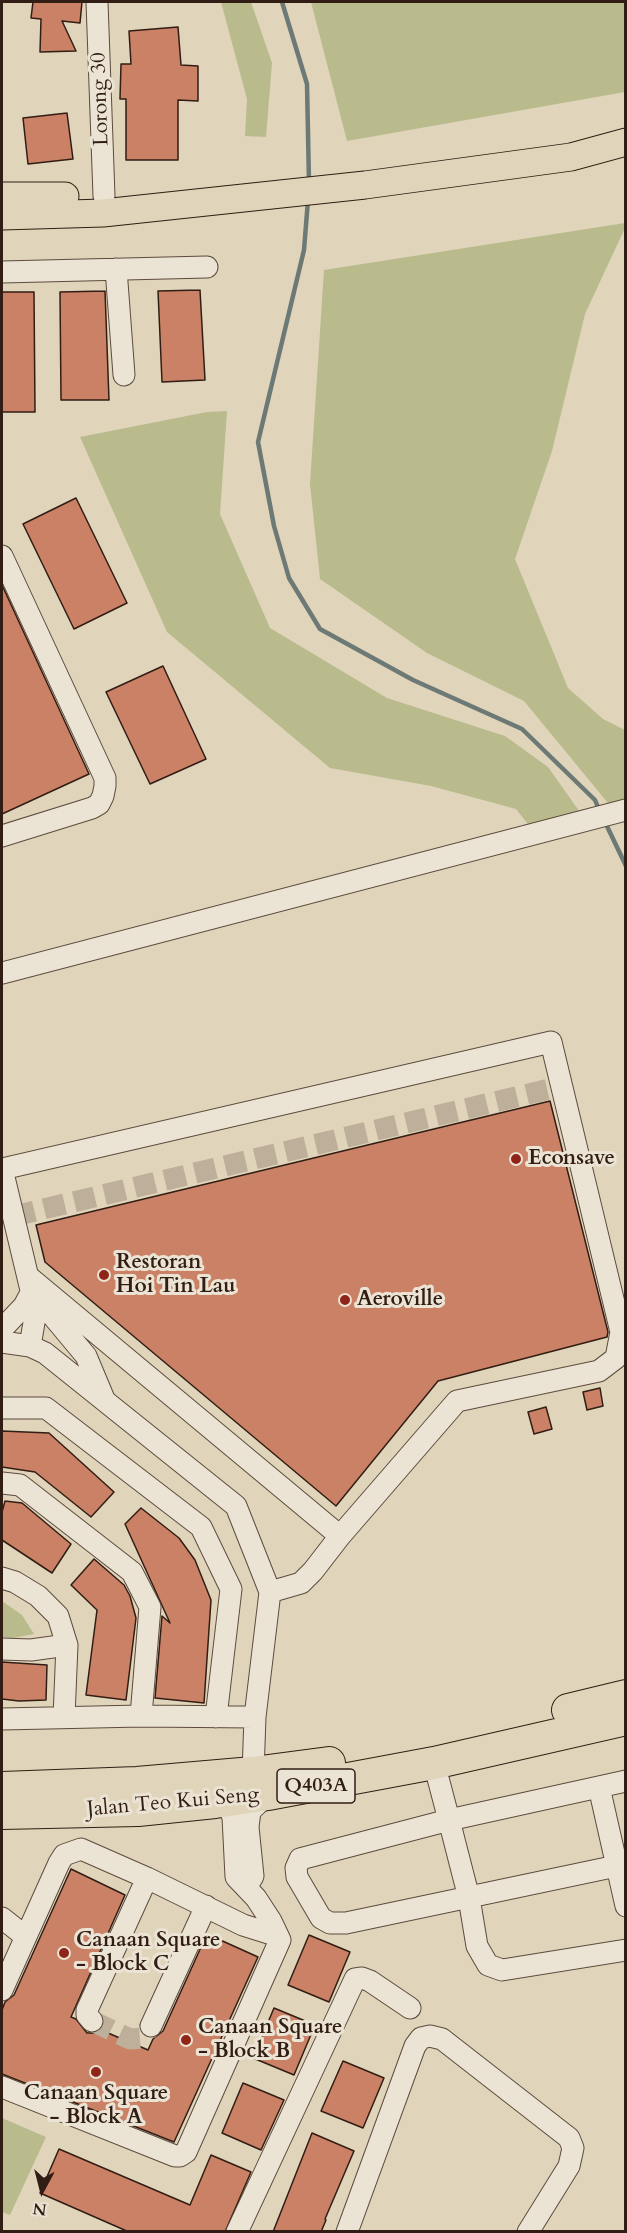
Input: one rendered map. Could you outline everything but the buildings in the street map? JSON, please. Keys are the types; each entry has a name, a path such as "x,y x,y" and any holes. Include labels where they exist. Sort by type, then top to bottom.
{"highway":[{"name":"Jalan Teo Kui Seng","path":"2,1813 138,1810 215,1802 261,1784 626,1696"},
{"name":"Jalan Teo Kui Seng","path":"2,1788 137,1783 261,1784 434,1763 626,1719"}],"main road":[{"path":"2,216 103,213 365,185 571,157 626,142"},
{"path":"2,196 246,196"}],"street":[{"name":"Lorong 30","path":"97,2 104,196"},
{"path":"2,272 207,267"},
{"path":"116,269 124,375"},
{"path":"2,556 105,778 104,796 99,804 92,808 2,836"},
{"path":"2,973 626,810"},
{"path":"30,1346 36,1311 2,1169 550,1042 621,1332 616,1358 600,1371 457,1401 340,1536 314,1571 300,1583 270,1592"},
{"path":"2,1329 24,1306 31,1284"},
{"path":"31,1284 86,1356 106,1402"},
{"path":"31,1284 340,1536"},
{"path":"2,1342 30,1346 45,1353 236,1506 270,1592 255,1717 261,1784 250,1811 248,1827 253,1876 247,1886"},
{"path":"2,1408 46,1408 201,1527 231,1589 216,1717"},
{"path":"2,1483 20,1485 132,1572 150,1607 141,1716"},
{"path":"2,1578 15,1582 38,1596 58,1616 67,1645 64,1717"},
{"path":"2,1649 31,1650 67,1645"},
{"path":"2,1719 141,1716 255,1717"},
{"path":"434,1763 469,1898 477,1946 488,1965 502,1970 626,1950"},
{"path":"621,1865 346,1923 330,1923 321,1918 297,1877 296,1868 300,1859 449,1820 626,1781"},
{"path":"599,1787 621,1865 626,1906"},
{"path":"215,1802 228,1806 233,1816 236,1877 247,1886 279,1938"},
{"path":"2,1990 59,1863 64,1855 70,1852 86,1851 243,1925 279,1938"},
{"path":"92,2021 87,2015 87,2010 147,1878"},
{"path":"151,2026 206,1906"},
{"path":"2,1914 26,1937"},
{"path":"2,2086 166,2153 180,2156 186,2152 279,1938"},
{"path":"237,2232 355,1979 362,1978 370,1981 410,2008"},
{"path":"347,2232 415,2046 421,2038 430,2036 442,2039 569,2138 573,2148 569,2166 528,2232"}],"green space":[{"path":"221,2 251,2 272,63 266,137 245,136 247,99"},
{"path":"311,2 625,2 625,92 347,141"},
{"path":"625,223 625,228 585,314 552,451 515,559 568,688 603,719 625,730 625,805 612,808 524,701 427,653 320,579 310,484 324,270"},
{"path":"227,411 220,514 270,628 387,698 505,736 548,767 582,815 531,828 516,809 431,786 330,768 167,632 80,437 207,412"},
{"path":"2,1601 22,1615 34,1634 13,1638 2,1637"},
{"path":"2,2118 46,2137 10,2215 2,2212"}],"waterway":[{"path":"282,2 307,84 309,183"},
{"path":"308,200 304,250 258,442 274,526 289,578 320,629 413,680 522,729 595,800 600,812"},
{"path":"605,822 626,866"}],"tunnel":[{"path":"14,1216 562,1086"},
{"path":"92,2021 130,2039 142,2038 151,2026"}],"place":[{"name":"Econsave","path":"516,1159"},
{"name":"Restoran Hoi Tin Lau","path":"104,1275"},
{"name":"Aeroville","path":"345,1300"},
{"name":"Canaan Square - Block C","path":"64,1953"},
{"name":"Canaan Square - Block B","path":"186,2040"},
{"name":"Canaan Square - Block A","path":"96,2072"}]}
